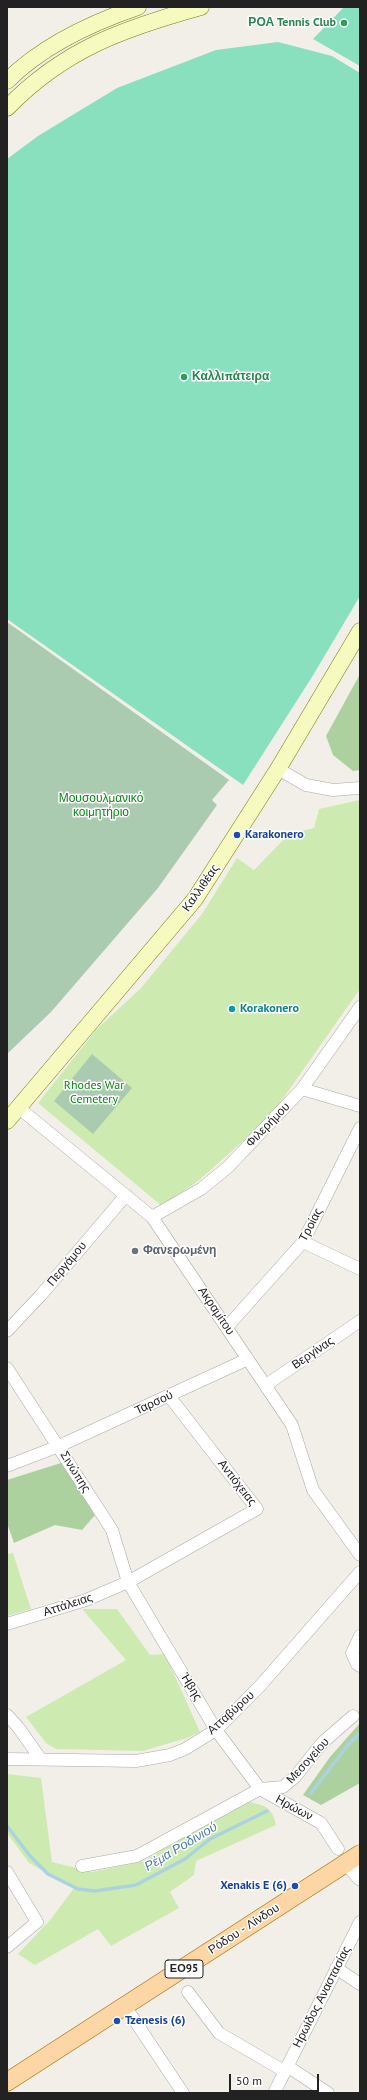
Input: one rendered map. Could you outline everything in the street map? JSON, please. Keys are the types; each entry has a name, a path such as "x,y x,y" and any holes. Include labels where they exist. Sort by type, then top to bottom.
{"main road":[{"path":"7,81 37,57 80,29 110,16 138,7"},
{"path":"7,108 33,83 88,46 116,34 201,7"},
{"name":"Καλλιθέας","path":"7,1121 195,899 278,769 360,630"},
{"name":"Ρόδου - Λίνδου","path":"7,2082 125,2006 348,1855"}],"street":[{"path":"278,769 306,785 333,790 360,788"},
{"name":"Φιλερήμου","path":"152,1217 201,1189 228,1167 302,1089 360,1007"},
{"path":"302,1089 360,1106"},
{"name":"Ακραμίτου","path":"19,1108 152,1217 292,1425 313,1490 360,1555"},
{"name":"Τροίας","path":"227,1327 303,1242 360,1128"},
{"name":"Περγάμου","path":"7,1331 41,1295 126,1195"},
{"path":"303,1242 360,1269"},
{"name":"Βεργίνας","path":"266,1385 360,1321"},
{"name":"Ταρσού","path":"7,1466 59,1446 248,1359"},
{"name":"Σινώπης","path":"7,1368 59,1446 112,1530 128,1582"},
{"name":"Αντιόχειας","path":"128,1582 257,1509 169,1396"},
{"name":"Ατταβύρου","path":"7,1759 40,1758 136,1761 170,1755 184,1749 216,1730 259,1688 360,1572"},
{"name":"Αττάλειας","path":"7,1624 86,1600 128,1582"},
{"name":"Ήβης","path":"128,1582 216,1730 260,1789"},
{"path":"360,1636 352,1653 356,1664 360,1666"},
{"path":"7,1715 18,1727 40,1758"},
{"name":"Μεσογείου","path":"82,1866 137,1856 260,1789 283,1787 296,1777 322,1743 353,1716"},
{"name":"Ηρώων","path":"260,1789 321,1823 348,1855"},
{"path":"348,1855 360,1878"},
{"path":"7,1872 37,1922 7,1947"},
{"name":"Ηρωίδος Αναστασίας","path":"274,2093 360,1922"},
{"path":"336,1968 360,1984"},
{"path":"188,1992 220,2033 286,2068 328,2093"},
{"path":"125,2006 183,2093"}],"green space":[{"name":"ΡΟΑ Tennis Club","path":"344,7 360,7 360,66 313,39"},
{"name":"Καλλιπάτειρα","path":"278,42 332,56 360,73 360,596 312,677 243,785 7,619 7,159 38,136 117,88 216,50"},
{"name":"Μουσουλμανικό κοιμητήριο","path":"7,622 229,780 212,800 217,805 158,888 51,1012 7,1054"},
{"path":"360,674 360,770 353,771 333,755 326,736"},
{"name":"Korakonero","path":"360,800 360,989 270,1117 198,1181 162,1206 38,1103 97,1029 141,988 202,914 237,858 254,870 289,834 314,828 319,809"},
{"name":"Rhodes War Cemetery","path":"92,1054 132,1088 93,1134 54,1101"},
{"path":"64,1462 96,1514 82,1530 55,1525 14,1543 7,1523 7,1480"},
{"path":"13,1553 31,1609 7,1616 7,1554"},
{"path":"82,1609 117,1609 150,1655 165,1654 200,1732 187,1738 143,1751 56,1749 46,1743 26,1717 126,1660"},
{"path":"360,1723 360,1783 321,1805 303,1795 330,1757"},
{"path":"7,1774 41,1778 52,1862 92,1872 144,1861 242,1801 264,1806 272,1813 276,1825 196,1861 194,1875 170,1892 179,1908 111,1946 98,1929 35,1965 18,1954 51,1919 74,1888 29,1863 7,1833"}],"waterway":[{"name":"Ρέμα Ροδινιού","path":"311,1793 347,1746 360,1733"},
{"name":"Ρέμα Ροδινιού","path":"7,1826 30,1856 48,1874 78,1889 95,1891 136,1885 185,1859 210,1839 267,1811"}],"place":[{"name":"ΡΟΑ Tennis Club","path":"344,23"},
{"name":"Καλλιπάτειρα","path":"184,377"},
{"name":"Karakonero","path":"237,835"},
{"name":"Korakonero","path":"232,1009"},
{"name":"Φανερωμένη","path":"135,1251"},
{"name":"Xenakis E (6)","path":"295,1886"},
{"name":"Tzenesis (6)","path":"117,2021"}]}
